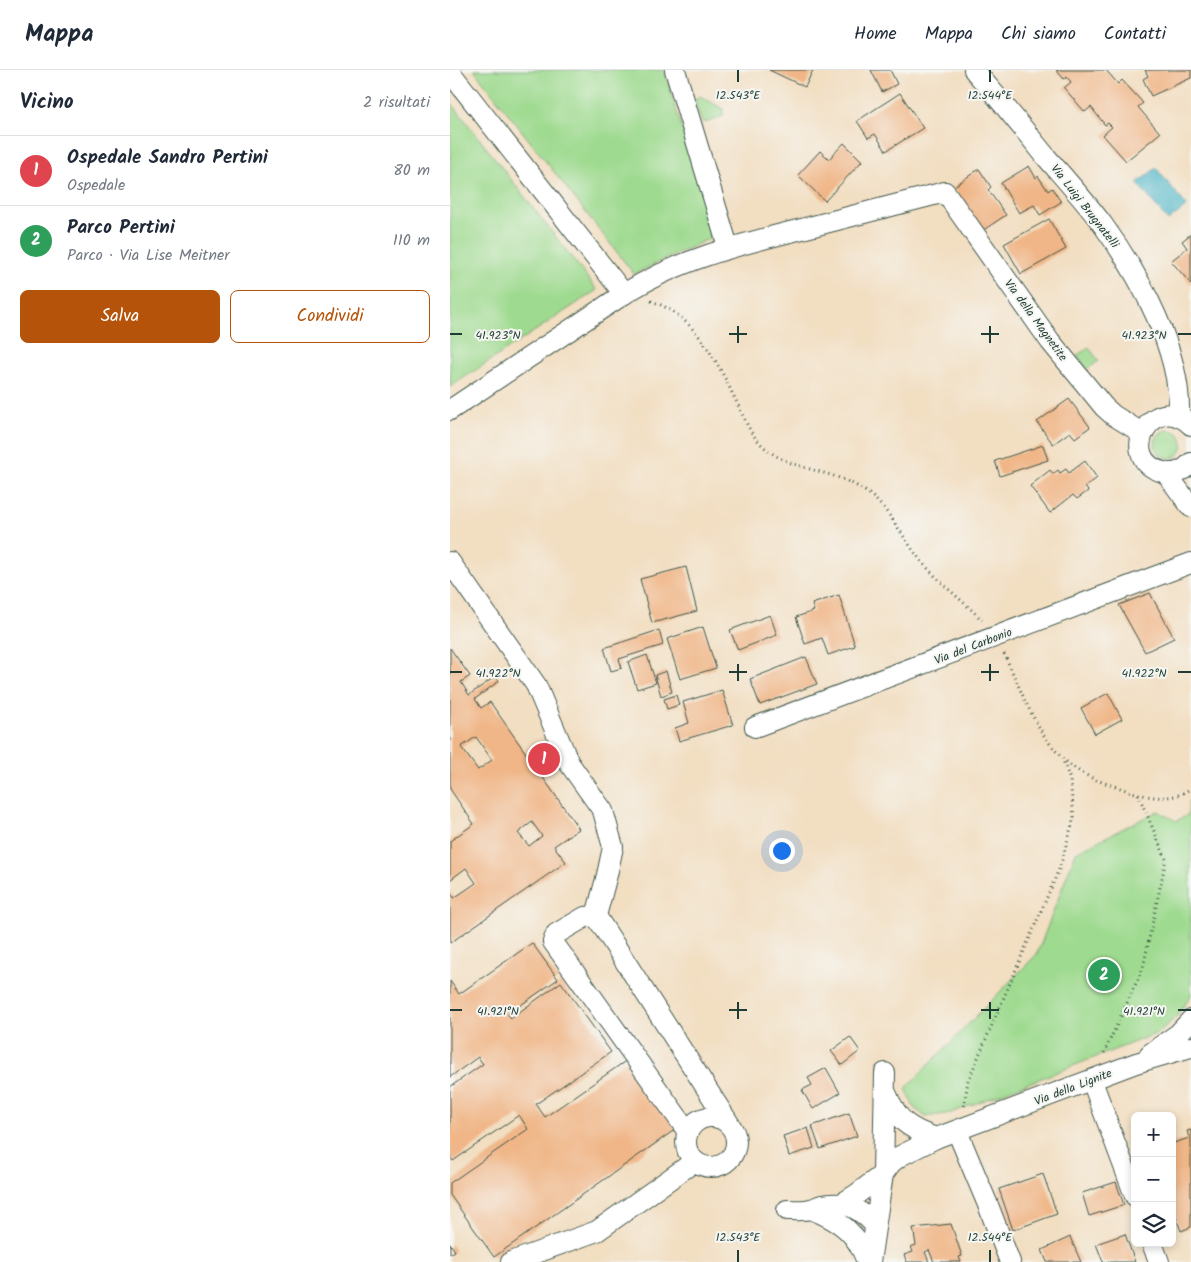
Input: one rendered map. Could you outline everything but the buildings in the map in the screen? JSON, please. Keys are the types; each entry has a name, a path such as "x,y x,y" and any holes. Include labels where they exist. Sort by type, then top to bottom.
{"street":[{"path":"450,410 640,284 728,247 675,70"},
{"name":"Via Luigi Brugnatelli","path":"974,70 1097,217 1131,268 1165,339 1185,421"},
{"path":"450,72 624,294"},
{"name":"Via della Magnetite","path":"728,247 945,192 1050,341 1104,407 1113,415 1142,433"},
{"path":"1185,421 1168,415 1160,416 1146,426 1142,433 1141,451 1144,459 1150,466 1166,473 1182,470 1191,463"},
{"path":"1166,473 1191,507"},
{"path":"450,562 536,685 570,763 603,811 613,847 596,916 730,1125 735,1133 736,1142 730,1159 722,1164 713,1166 703,1165 695,1161 689,1153 686,1143 688,1132 693,1124 702,1118 712,1116 722,1119 730,1125"},
{"name":"Via del Carbonio","path":"755,727 1191,563"},
{"path":"596,916 585,917 556,934 553,942 688,1132"},
{"path":"1136,1063 1170,1040 1191,1020"},
{"name":"Via della Lignite","path":"840,1204 858,1194 883,1174 890,1163 900,1156 936,1138 1136,1063 1191,1047"},
{"path":"1092,1081 1131,1185"},
{"path":"869,1262 883,1174 885,1082 894,1113 908,1126 936,1138"},
{"path":"957,1131 1010,1262"},
{"path":"511,1262 597,1231 695,1161"},
{"path":"787,1210 810,1209 823,1205 840,1204 853,1206 866,1215 875,1225"},
{"path":"810,1209 840,1222 858,1240 869,1262"},
{"path":"1153,1247 1159,1262"}],"path":[{"path":"624,294 658,303 672,310 695,330 710,352 750,430 769,453 783,461 836,476 858,486 886,510 924,564 988,626 996,637 1042,732 1072,766 1087,776 1138,794 1154,797 1178,795 1191,788"},
{"path":"963,1112 968,1081 1060,867 1074,817 1070,780 1063,758"},
{"path":"1092,1081 1143,968 1166,859 1138,794"}],"green space":[{"path":"474,70 664,70 715,236 634,274"},
{"path":"700,96 723,109 723,116 708,122 702,122 695,103 696,98"},
{"path":"450,101 597,290 450,387"},
{"path":"1089,348 1099,361 1087,369 1077,355"},
{"path":"1169,430 1179,434 1183,444 1179,454 1169,458 1159,454 1155,444 1159,434"},
{"path":"1191,799 1191,996 1175,1018 1158,1033 951,1113 926,1117 914,1108 906,1088 1037,954 1076,852 1158,811 1176,821 1188,815 1189,801"}],"water":[{"path":"1156,168 1187,206 1168,221 1137,183"}],"place":[{"name":"Ospedale Sandro Pertini","path":"544,759"},
{"name":"Parco Pertini","path":"1104,975"}]}
